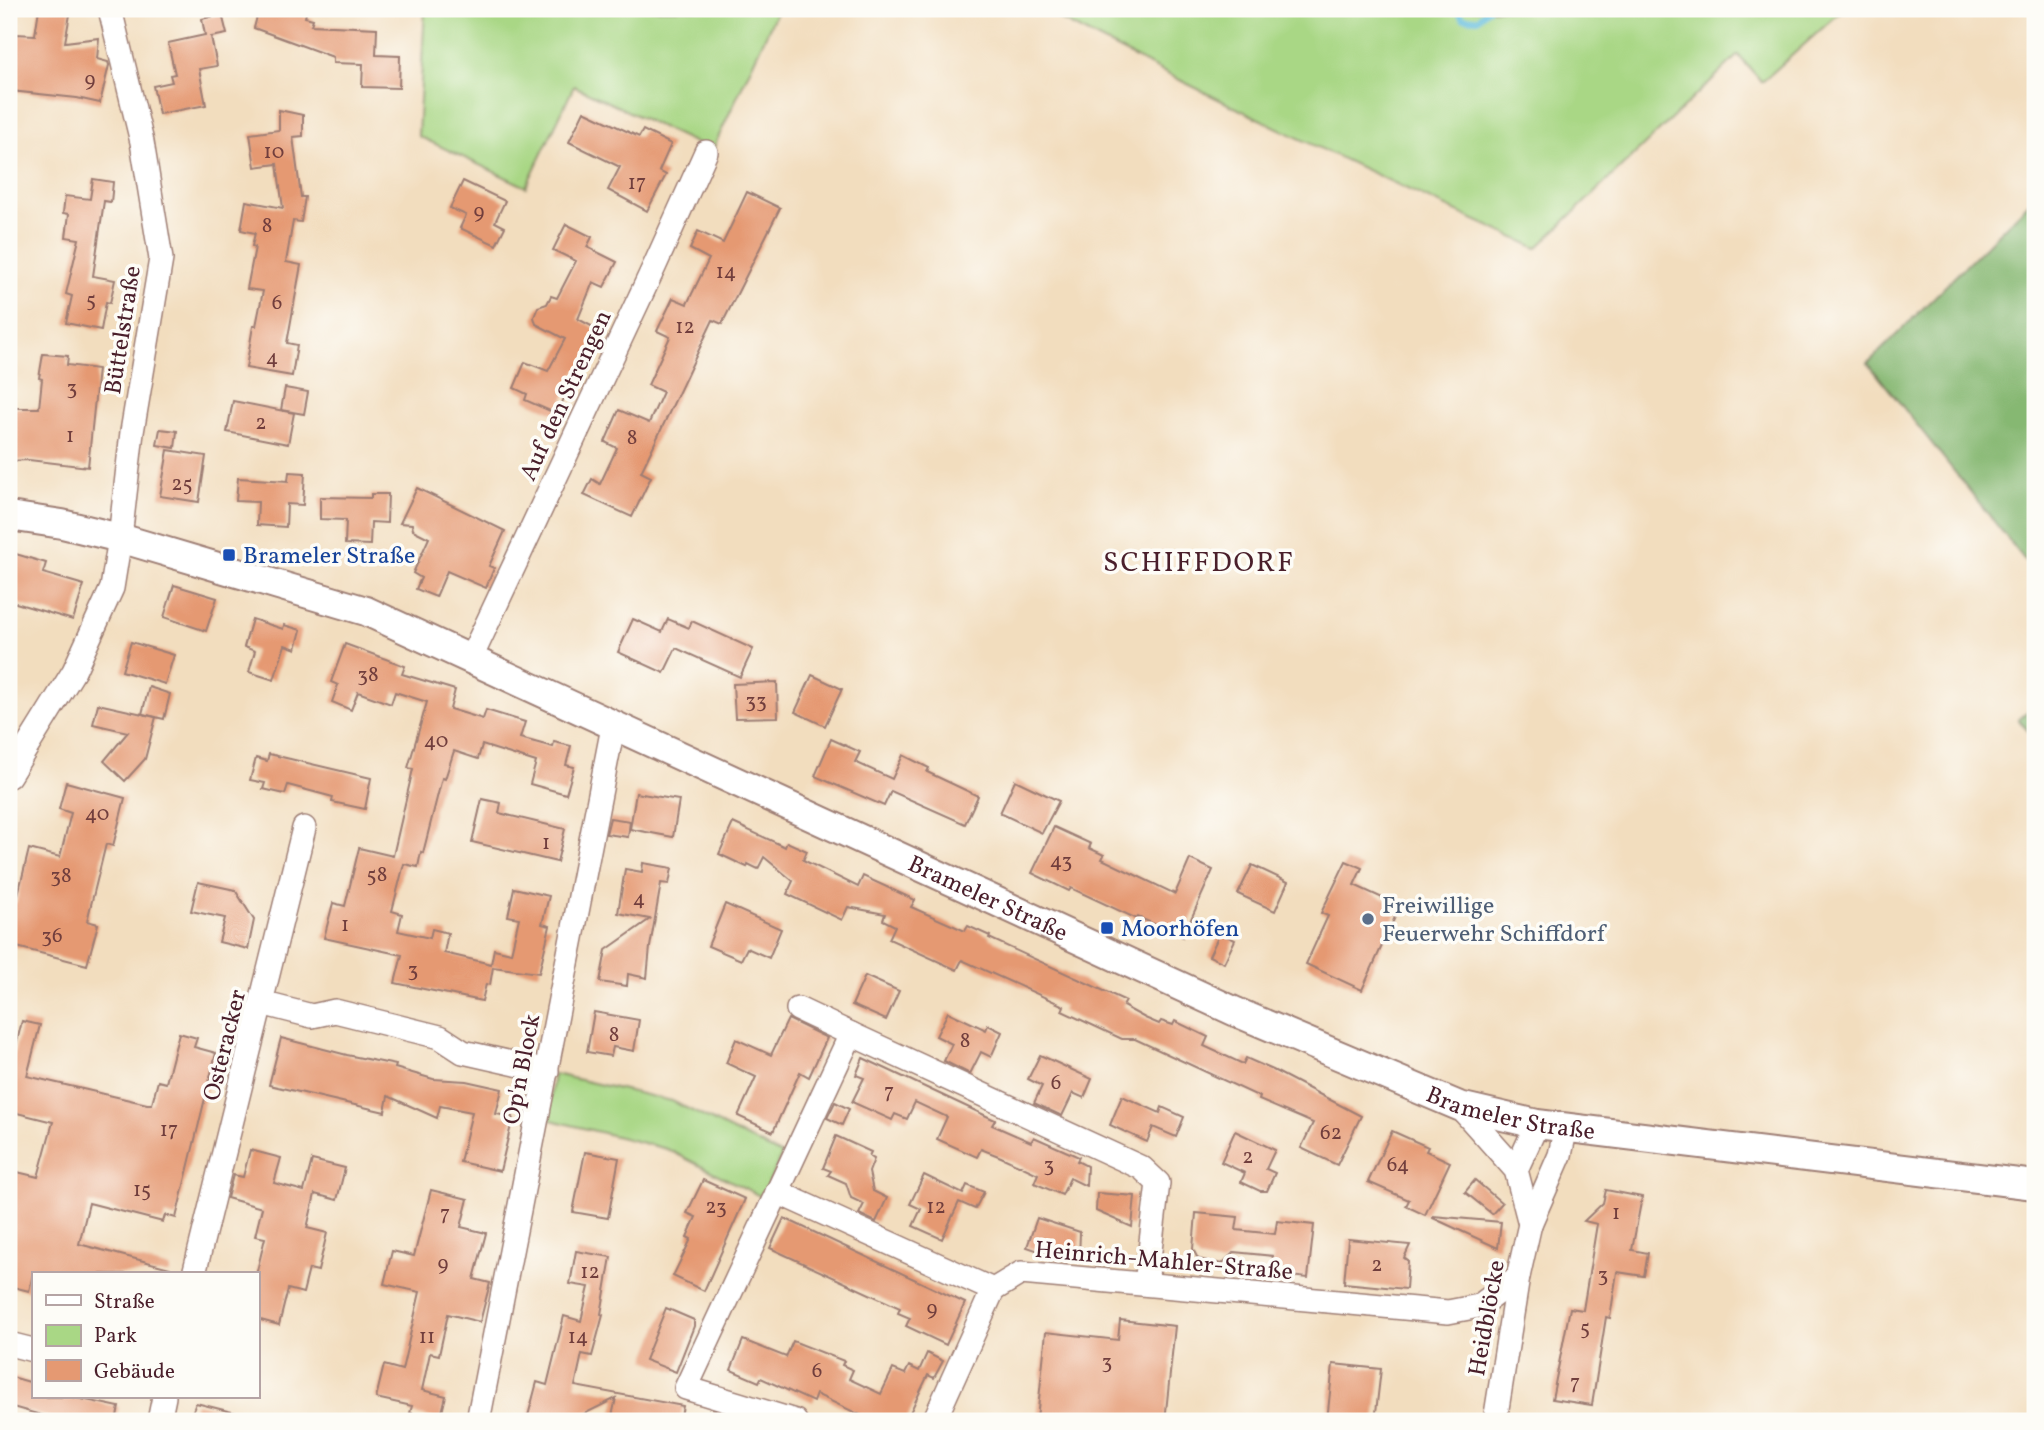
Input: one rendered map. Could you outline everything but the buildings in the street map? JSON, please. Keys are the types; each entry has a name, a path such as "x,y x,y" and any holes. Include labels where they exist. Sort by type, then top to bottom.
{"street":[{"name":"Büttelstraße","path":"9,776 74,671 112,588 132,432 161,260 142,142 110,9"},
{"name":"Auf den Strengen","path":"470,660 706,152"},
{"name":"Brameler Straße","path":"9,516 62,524 120,538 366,611 1236,1012 1459,1106 1537,1124 2035,1185"},
{"name":"Op'n Block","path":"478,1421 613,727"},
{"name":"Osteracker","path":"194,1272 304,828"},
{"path":"261,1003 312,1016 335,1011 440,1037 463,1052 548,1071"},
{"path":"797,1009 1142,1168 1158,1183 1146,1284"},
{"path":"795,1421 686,1388 851,1034"},
{"name":"Heidblöcke","path":"1459,1106 1516,1170 1530,1224"},
{"path":"1516,1170 1537,1124"},
{"name":"Heidblöcke","path":"1495,1421 1518,1277 1530,1224 1560,1155 1566,1127"},
{"path":"777,1192 993,1290 934,1421"},
{"name":"Heinrich-Mahler-Straße","path":"993,1290 1021,1273 1448,1312 1479,1306 1518,1277"},
{"path":"9,1344 32,1350"},
{"path":"159,1421 164,1398"}],"green space":[{"path":"425,9 778,9 712,151 574,86 526,187 418,136"},
{"path":"1040,9 1844,9 1762,82 1738,55 1537,248 1287,132"},
{"path":"2035,197 2035,573 1868,363"},
{"path":"2035,705 2035,738 2018,720"},
{"path":"554,1074 672,1101 782,1155 762,1197 667,1149 547,1119"}],"waterway":[{"path":"1457,9 1463,18 1478,19 1488,9"}],"place":[{"name":"Brameler Straße","path":"229,555"},
{"name":"Freiwillige Feuerwehr Schiffdorf","path":"1368,919"},
{"name":"Moorhöfen","path":"1107,928"}],"district":[{"name":"SCHIFFDORF","path":"1199,561"}]}
